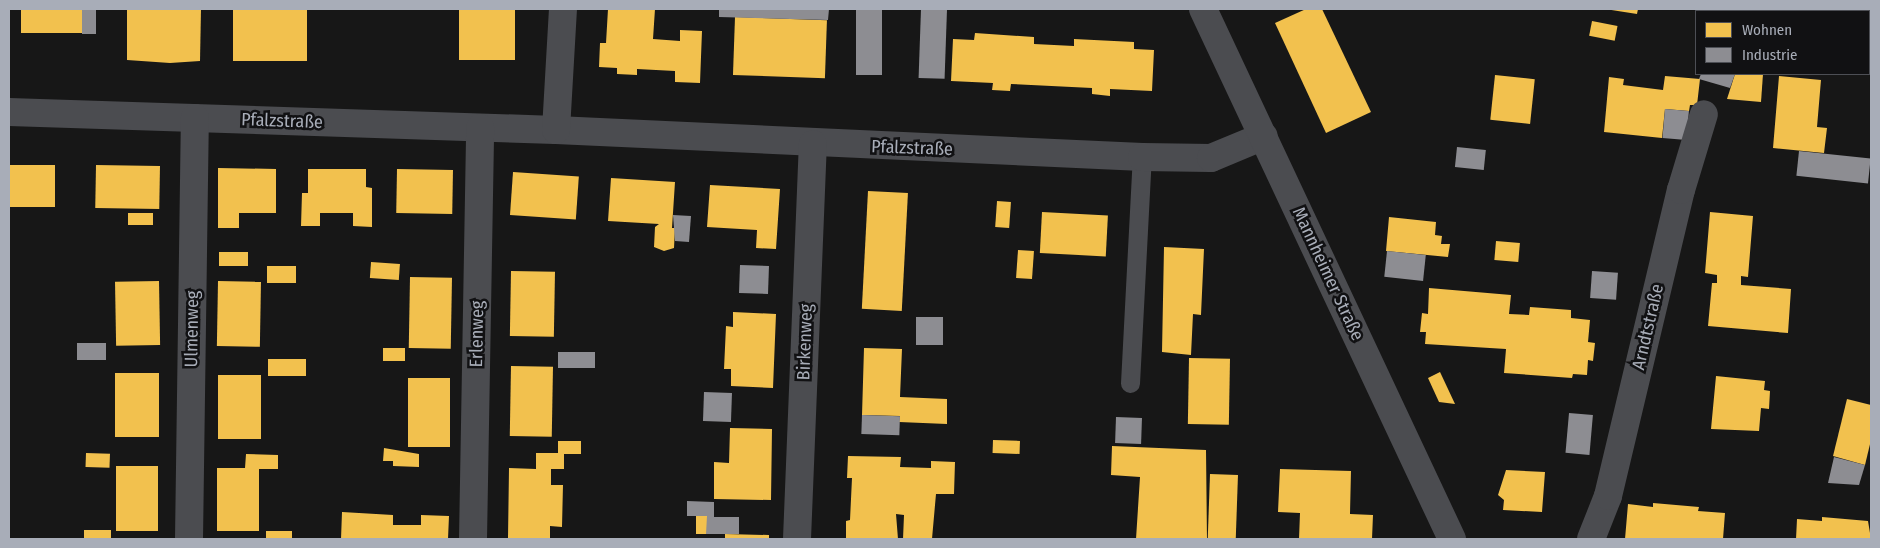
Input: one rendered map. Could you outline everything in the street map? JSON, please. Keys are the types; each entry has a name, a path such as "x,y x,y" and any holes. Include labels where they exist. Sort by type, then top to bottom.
{"street":[{"path":"556,130 562,9"},
{"name":"Mannheimer Straße","path":"1203,9 1452,539"},
{"name":"Pfalzstraße","path":"9,112 556,130 813,144 1142,157 1210,158 1264,136"},
{"name":"Arndtstraße","path":"1591,539 1608,496 1680,190 1704,114"},
{"name":"Ulmenweg","path":"189,539 195,118"},
{"name":"Erlenweg","path":"474,539 480,128"},
{"name":"Birkenweg","path":"797,539 813,144"}],"lane":[{"path":"1130,382 1142,157"}],"building: Wohnen":[{"path":"21,9 82,9 82,33 21,33"},
{"path":"127,9 201,9 200,61 170,63 127,60"},
{"path":"233,9 307,9 307,61 233,61"},
{"path":"459,9 515,9 515,60 459,60"},
{"path":"608,9 655,9 653,39 680,41 680,30 702,31 700,83 675,82 675,71 637,69 637,75 617,74 617,68 599,67 600,43 606,43"},
{"path":"1306,9 1322,9 1371,112 1326,133 1275,23"},
{"path":"1605,9 1638,9 1637,14"},
{"path":"735,17 827,20 825,78 733,75"},
{"path":"1592,21 1618,26 1615,41 1589,36"},
{"path":"975,33 1034,37 1034,44 1074,46 1074,39 1134,42 1134,49 1154,50 1152,91 1110,89 1110,96 1092,94 1092,88 1011,84 1010,91 992,90 993,83 951,81 953,39 974,40"},
{"path":"1495,75 1535,79 1530,124 1490,120"},
{"path":"1735,75 1763,75 1761,102 1727,99"},
{"path":"1665,76 1700,79 1697,105 1690,105 1689,111 1665,109 1662,138 1604,132 1609,77 1624,79 1623,85 1663,90"},
{"path":"1779,76 1821,80 1817,127 1827,128 1824,153 1773,148"},
{"path":"9,165 55,165 55,207 9,207"},
{"path":"96,165 160,166 159,209 95,208"},
{"path":"218,168 276,169 276,213 239,213 239,228 218,228"},
{"path":"308,169 366,169 366,187 372,188 372,227 353,226 353,213 320,213 320,226 301,226 302,193 308,193"},
{"path":"397,169 453,170 452,214 396,213"},
{"path":"513,172 579,177 576,219 510,215"},
{"path":"611,178 675,182 672,228 675,228 674,248 664,251 654,247 655,227 659,224 608,221"},
{"path":"710,185 780,189 776,249 756,248 757,230 707,227"},
{"path":"868,191 908,193 902,311 862,309"},
{"path":"997,201 1011,202 1009,228 995,227"},
{"path":"1042,212 1108,215 1106,256 1040,253"},
{"path":"1710,212 1753,216 1748,277 1741,276 1741,285 1791,289 1788,333 1708,326 1712,283 1717,283 1717,275 1705,273"},
{"path":"128,213 153,213 153,225 128,225"},
{"path":"1389,217 1436,222 1435,235 1442,236 1441,244 1450,244 1448,257 1386,251"},
{"path":"1496,241 1520,243 1518,262 1494,260"},
{"path":"1164,247 1204,249 1201,315 1193,314 1191,355 1162,352"},
{"path":"1018,250 1034,251 1032,279 1016,278"},
{"path":"219,252 248,252 248,266 219,266"},
{"path":"371,262 400,264 399,280 370,278"},
{"path":"267,266 296,266 296,283 267,283"},
{"path":"511,271 555,272 554,337 510,336"},
{"path":"410,277 452,278 451,349 409,348"},
{"path":"159,281 160,345 116,346 115,282"},
{"path":"218,281 261,282 260,347 217,346"},
{"path":"1429,288 1511,295 1509,314 1529,315 1530,307 1571,310 1571,318 1590,320 1588,342 1595,343 1593,361 1588,360 1587,375 1573,374 1572,378 1504,373 1506,349 1425,344 1426,332 1420,332 1422,313 1428,314"},
{"path":"733,312 776,314 773,388 731,386 731,369 724,369 726,326 733,327"},
{"path":"383,348 405,348 405,361 383,361"},
{"path":"864,348 902,349 900,397 947,399 947,424 899,422 900,416 862,415"},
{"path":"1189,358 1230,359 1229,425 1188,424"},
{"path":"268,359 306,359 306,376 268,376"},
{"path":"511,366 553,367 552,437 510,436"},
{"path":"1440,372 1455,404 1439,402 1428,378"},
{"path":"115,373 159,373 159,437 115,437"},
{"path":"218,375 261,375 261,439 218,439"},
{"path":"1716,376 1765,381 1764,390 1770,391 1769,409 1761,408 1759,431 1711,429"},
{"path":"408,378 450,378 450,447 408,447"},
{"path":"1847,399 1871,405 1871,440 1865,465 1833,456"},
{"path":"730,428 772,429 771,500 714,499 714,462 729,463"},
{"path":"993,440 1020,441 1020,454 993,453"},
{"path":"558,441 581,441 581,454 564,454 564,469 551,469 551,485 563,485 562,527 550,526 550,539 508,538 509,468 536,469 536,453 558,453"},
{"path":"1112,446 1206,450 1207,539 1136,539 1140,477 1111,475"},
{"path":"384,448 419,454 419,467 393,466 393,461 383,461"},
{"path":"86,453 110,454 109,468 86,467"},
{"path":"246,454 278,455 278,469 259,469 259,531 217,531 217,468 245,468"},
{"path":"848,456 901,457 900,467 931,468 931,461 955,462 954,494 936,494 932,539 903,539 904,515 896,514 898,539 846,539 846,521 850,520 852,478 847,478"},
{"path":"116,466 158,466 158,531 116,531"},
{"path":"1280,469 1351,471 1350,514 1373,515 1372,539 1299,539 1300,513 1278,512"},
{"path":"1506,470 1545,472 1542,512 1503,510 1504,500 1498,495"},
{"path":"1210,474 1238,475 1236,539 1208,539"},
{"path":"1653,503 1699,507 1698,511 1725,513 1723,539 1625,539 1628,504 1653,507"},
{"path":"342,512 393,515 393,525 421,525 421,515 449,516 448,539 341,539"},
{"path":"696,516 707,516 707,534 696,534"},
{"path":"1822,517 1868,521 1871,539 1796,539 1797,519 1822,521"},
{"path":"84,530 111,530 111,539 84,539"},
{"path":"266,531 292,531 292,539 266,539"},
{"path":"725,534 769,535 769,539 725,539"}],"building: Industrie":[{"path":"82,9 96,9 96,34 82,34"},
{"path":"719,9 829,9 828,20 719,17"},
{"path":"856,9 882,9 882,75 856,75"},
{"path":"921,9 947,10 945,79 919,78"},
{"path":"1701,75 1735,75 1730,88 1699,79"},
{"path":"1665,109 1689,111 1686,140 1662,138"},
{"path":"1457,147 1486,150 1484,170 1455,167"},
{"path":"1799,151 1871,159 1868,183 1796,176"},
{"path":"673,215 691,216 689,242 675,241"},
{"path":"1387,251 1426,255 1423,281 1384,277"},
{"path":"740,265 769,266 768,294 739,293"},
{"path":"1592,271 1618,273 1616,300 1590,298"},
{"path":"916,317 943,317 943,345 916,345"},
{"path":"77,343 106,343 106,360 77,360"},
{"path":"558,352 595,352 595,368 558,368"},
{"path":"704,392 732,393 731,422 703,421"},
{"path":"1569,413 1593,415 1589,455 1566,453"},
{"path":"862,415 900,416 899,435 861,434"},
{"path":"1116,417 1142,418 1141,444 1115,443"},
{"path":"1834,457 1865,465 1859,485 1828,483"},
{"path":"687,501 714,502 714,517 739,517 739,534 706,534 707,516 687,516"}]}
